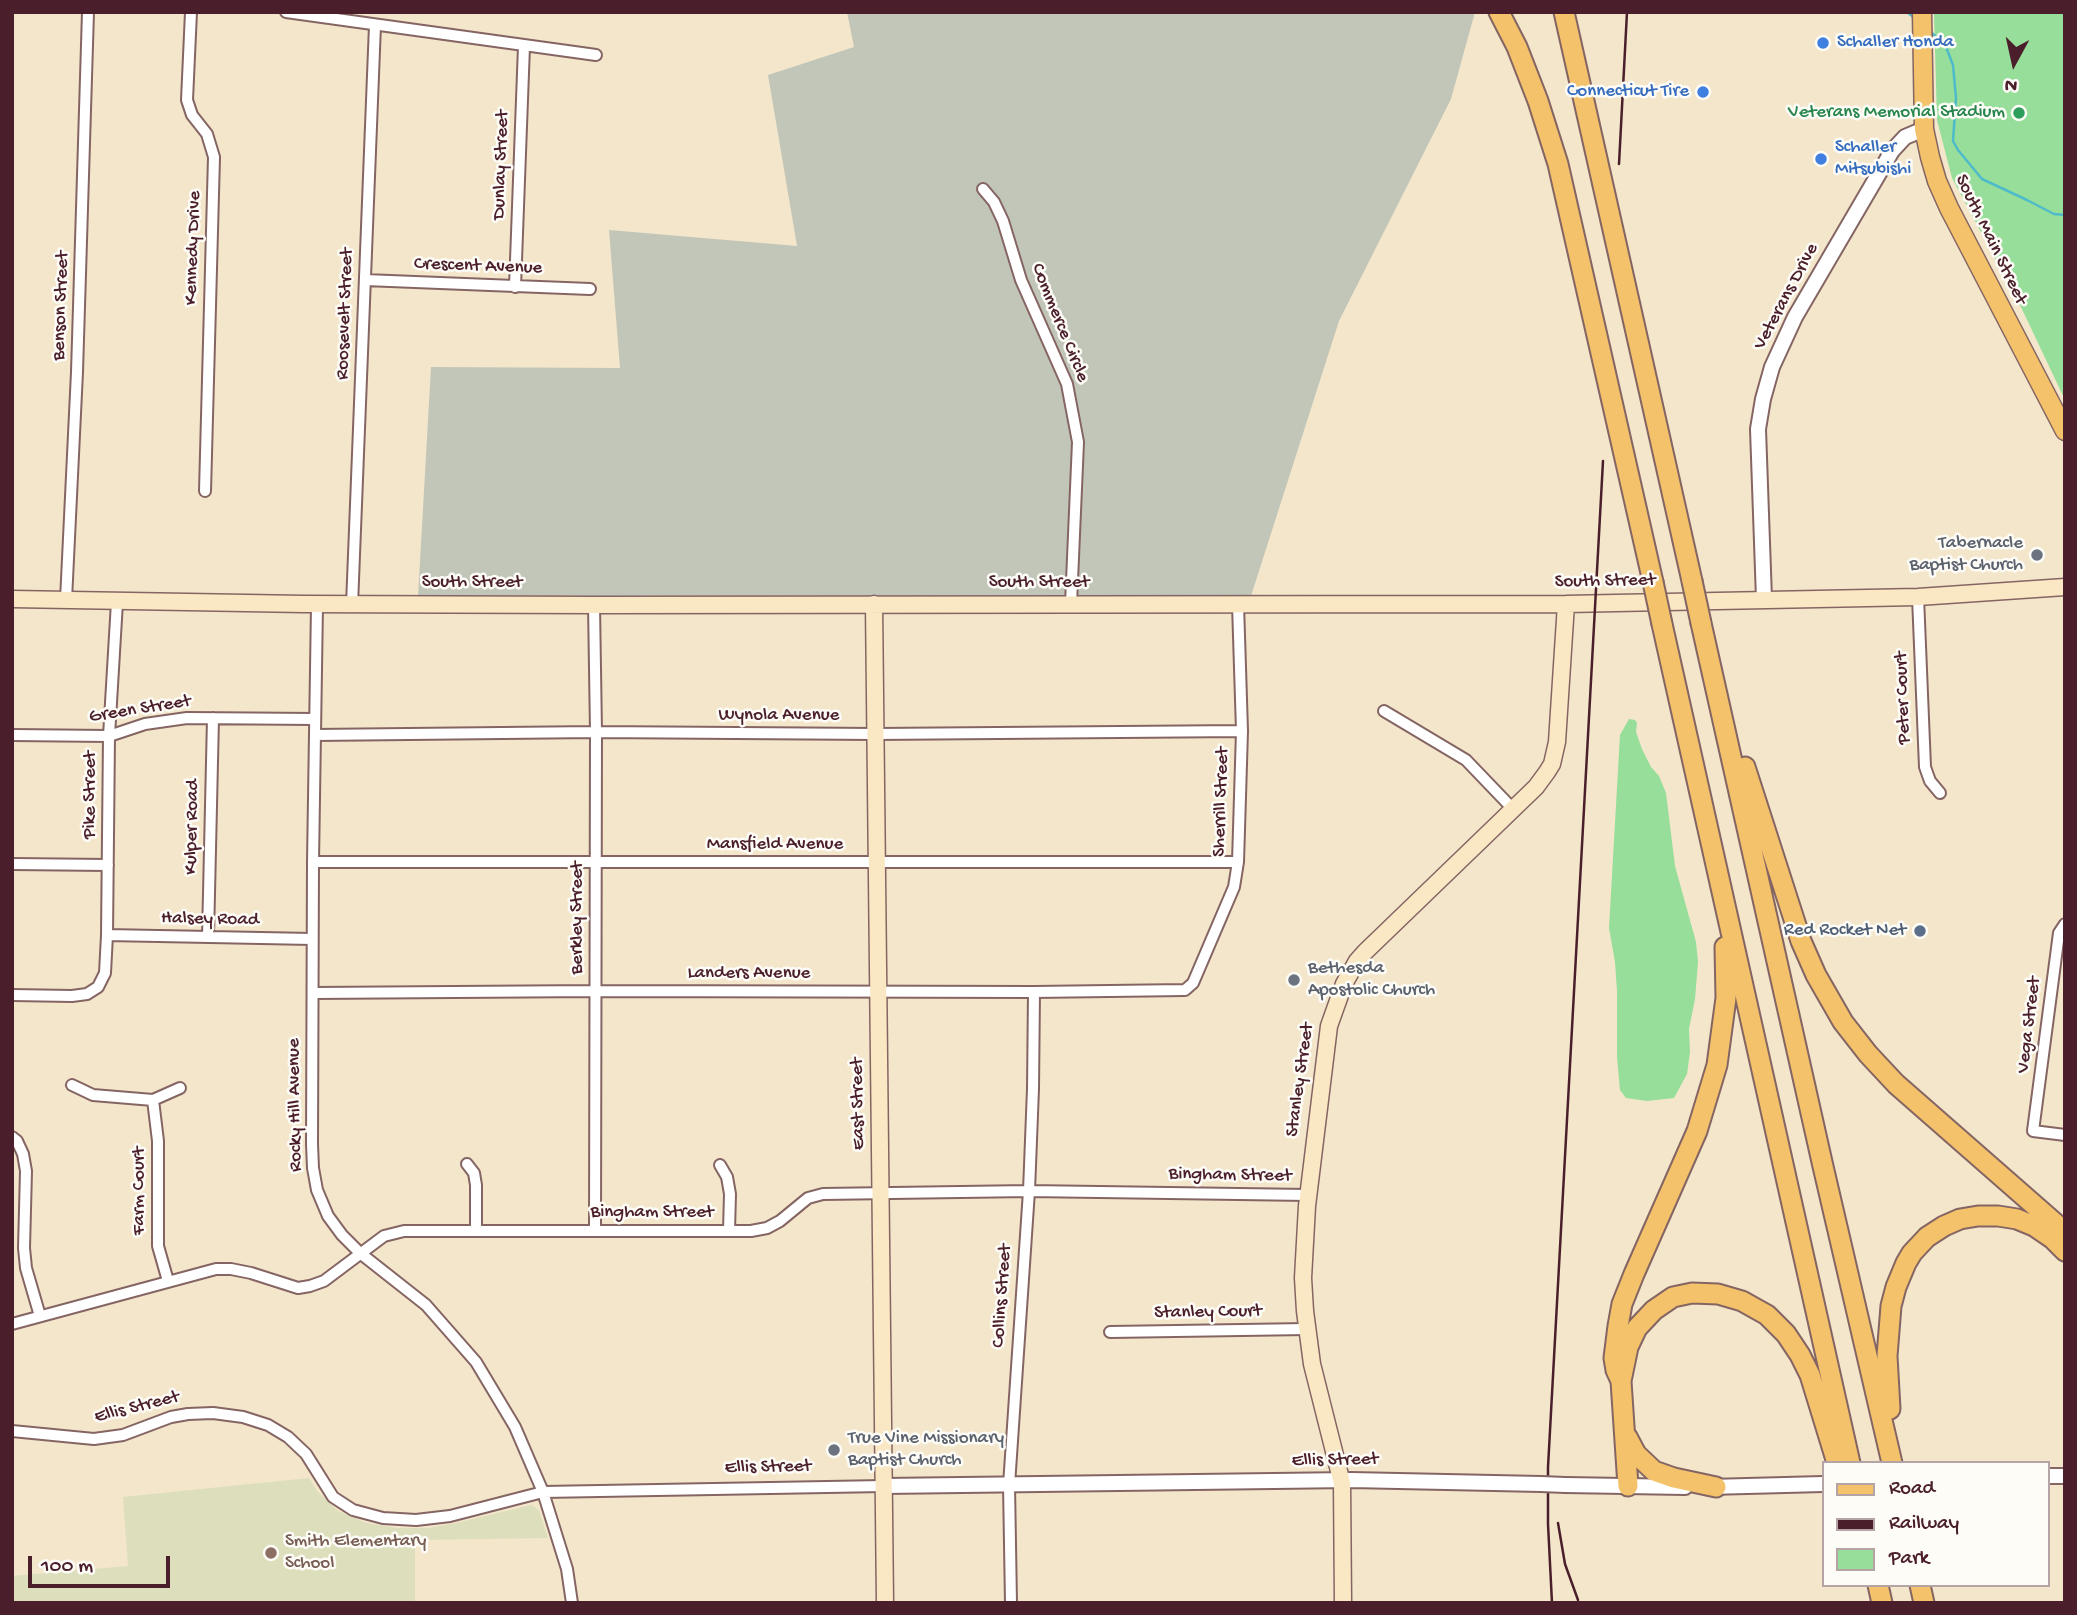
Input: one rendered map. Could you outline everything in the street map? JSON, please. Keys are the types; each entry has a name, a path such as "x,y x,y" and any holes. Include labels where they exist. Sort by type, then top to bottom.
{"highway":[{"path":"1564,12 1891,1459"},
{"path":"1503,19 1538,101 1559,164 1850,1461"},
{"path":"1716,689 1731,721 1801,941 1812,969 1838,1013 1868,1054 1896,1084 2065,1232"},
{"path":"1621,1381 1615,1358 1624,1298 1697,1131 1717,1065 1726,998 1721,887"},
{"path":"1891,1459 1888,1327 1899,1278 1918,1246 1935,1231 1953,1222 1969,1217 1993,1215 2017,1219 2034,1226 2053,1238 2065,1251"},
{"path":"1628,1486 1621,1381 1632,1337 1647,1315 1661,1304 1673,1297 1692,1293 1733,1298 1767,1315 1780,1327 1805,1364 1835,1461"},
{"path":"1624,1431 1636,1454 1654,1471 1716,1487"}],"main road":[{"name":"South Main Street","path":"1922,13 1924,129 1930,157 1946,202 2065,431"},
{"name":"South Street","path":"12,599 317,605 594,606 1566,604 1918,597 2065,587"},
{"name":"East Street","path":"874,604 886,1603"},
{"name":"Stanley Street","path":"1343,1603 1341,1480 1316,1383 1307,1329 1303,1263 1308,1195 1327,1034 1339,995 1351,970 1373,943 1542,780 1552,764 1566,604"}],"street":[{"name":"Benson Street","path":"66,600 78,372 88,12"},
{"name":"Kennedy Drive","path":"191,12 187,100 192,115 206,134 214,157 205,491"},
{"path":"286,12 596,55"},
{"name":"Roosevelt Street","path":"352,605 375,25"},
{"name":"Dunlay Street","path":"515,286 524,46"},
{"name":"Veterans Drive","path":"1764,599 1758,436 1763,399 1772,367 1796,317 1892,151 1905,137 1924,129"},
{"name":"Commerce Circle","path":"983,189 994,202 1003,221 1021,280 1067,384 1078,442 1071,604"},
{"name":"Crescent Avenue","path":"365,280 590,289"},
{"name":"Peter Court","path":"1918,597 1924,767 1930,781 1940,793"},
{"name":"Pike Street","path":"12,995 87,995 98,987 104,973 107,936 109,736 117,601"},
{"name":"Sherrill Street","path":"1185,990 1193,983 1234,887 1238,862 1242,731 1238,604"},
{"name":"Rocky Hill Avenue","path":"317,605 312,939 313,1168 317,1189 328,1216 342,1235 360,1253 426,1305 477,1362 514,1427 543,1492 567,1569 572,1603"},
{"name":"Berkley Street","path":"594,606 595,1230"},
{"path":"1384,711 1466,760 1513,809"},
{"name":"Green Street","path":"12,735 109,736 145,723 187,718 315,719"},
{"name":"Kulper Road","path":"208,937 213,718"},
{"name":"Wynola Avenue","path":"315,736 596,732 876,734 1242,731"},
{"name":"Mansfield Avenue","path":"313,862 1238,862"},
{"path":"12,864 107,865"},
{"name":"Vega Street","path":"2065,924 2059,933 2033,1131 2065,1135"},
{"name":"Halsey Road","path":"107,936 312,939"},
{"name":"Landers Avenue","path":"313,993 1185,990"},
{"name":"Collins Street","path":"1010,1603 1009,1485 1029,1191 1034,992"},
{"path":"72,1086 93,1095 153,1100 180,1087"},
{"name":"Farm Court","path":"153,1100 158,1141 158,1246 168,1281"},
{"path":"12,1137 23,1154 26,1171 26,1269 40,1316"},
{"path":"467,1164 474,1173 476,1185 476,1230"},
{"path":"720,1165 727,1177 730,1195 729,1231"},
{"name":"Bingham Street","path":"12,1324 216,1269 251,1273 298,1288 310,1286 324,1281 384,1236 404,1231 751,1231 767,1228 808,1198 823,1194 1029,1191 1308,1195"},
{"name":"Stanley Court","path":"1110,1332 1307,1329"},
{"name":"Ellis Street","path":"12,1431 94,1439 123,1435 171,1417 188,1414 213,1413 243,1417 288,1437 306,1454 333,1497 353,1510 383,1518 416,1520 450,1516 543,1492 1341,1480 1716,1487 1818,1485"}],"shaded area":[{"path":"847,12 1475,12 1451,99 1339,321 1251,596 418,597 431,367 620,368 609,230 797,246 768,75 854,47"},
{"name":"Smith Elementary School","path":"309,1478 317,1491 338,1511 366,1523 397,1528 429,1528 531,1505 539,1510 548,1538 415,1540 415,1603 12,1603 12,1576 128,1566 123,1497"}],"green space":[{"path":"1934,12 2065,12 2065,400 2021,307 1952,178 1937,120"},
{"path":"1629,719 1637,723 1636,732 1642,749 1666,793 1675,866 1696,942 1698,962 1689,1029 1687,1074 1674,1098 1647,1101 1626,1098 1620,1090 1617,991 1609,928 1620,735"}],"waterway":[{"path":"1907,12 1916,19"},
{"path":"1929,30 1946,47 1953,65 1956,98 1953,141 1958,150 1982,179 2054,214 2065,215"}],"railway":[{"path":"1619,164 1627,12"},
{"path":"1552,1603 1548,1467 1603,461"},
{"path":"1558,1523 1565,1564 1578,1600"}],"place":[{"name":"Schaller Honda","path":"1823,43"},
{"name":"Connecticut Tire","path":"1703,92"},
{"name":"Veterans Memorial Stadium","path":"2019,113"},
{"name":"Schaller Mitsubishi","path":"1821,159"},
{"name":"Tabernacle Baptist Church","path":"2037,555"},
{"name":"Red Rocket Net","path":"1920,931"},
{"name":"Bethesda Apostolic Church","path":"1294,980"},
{"name":"True Vine Missionary Baptist Church","path":"834,1450"},
{"name":"Smith Elementary School","path":"271,1553"}]}
